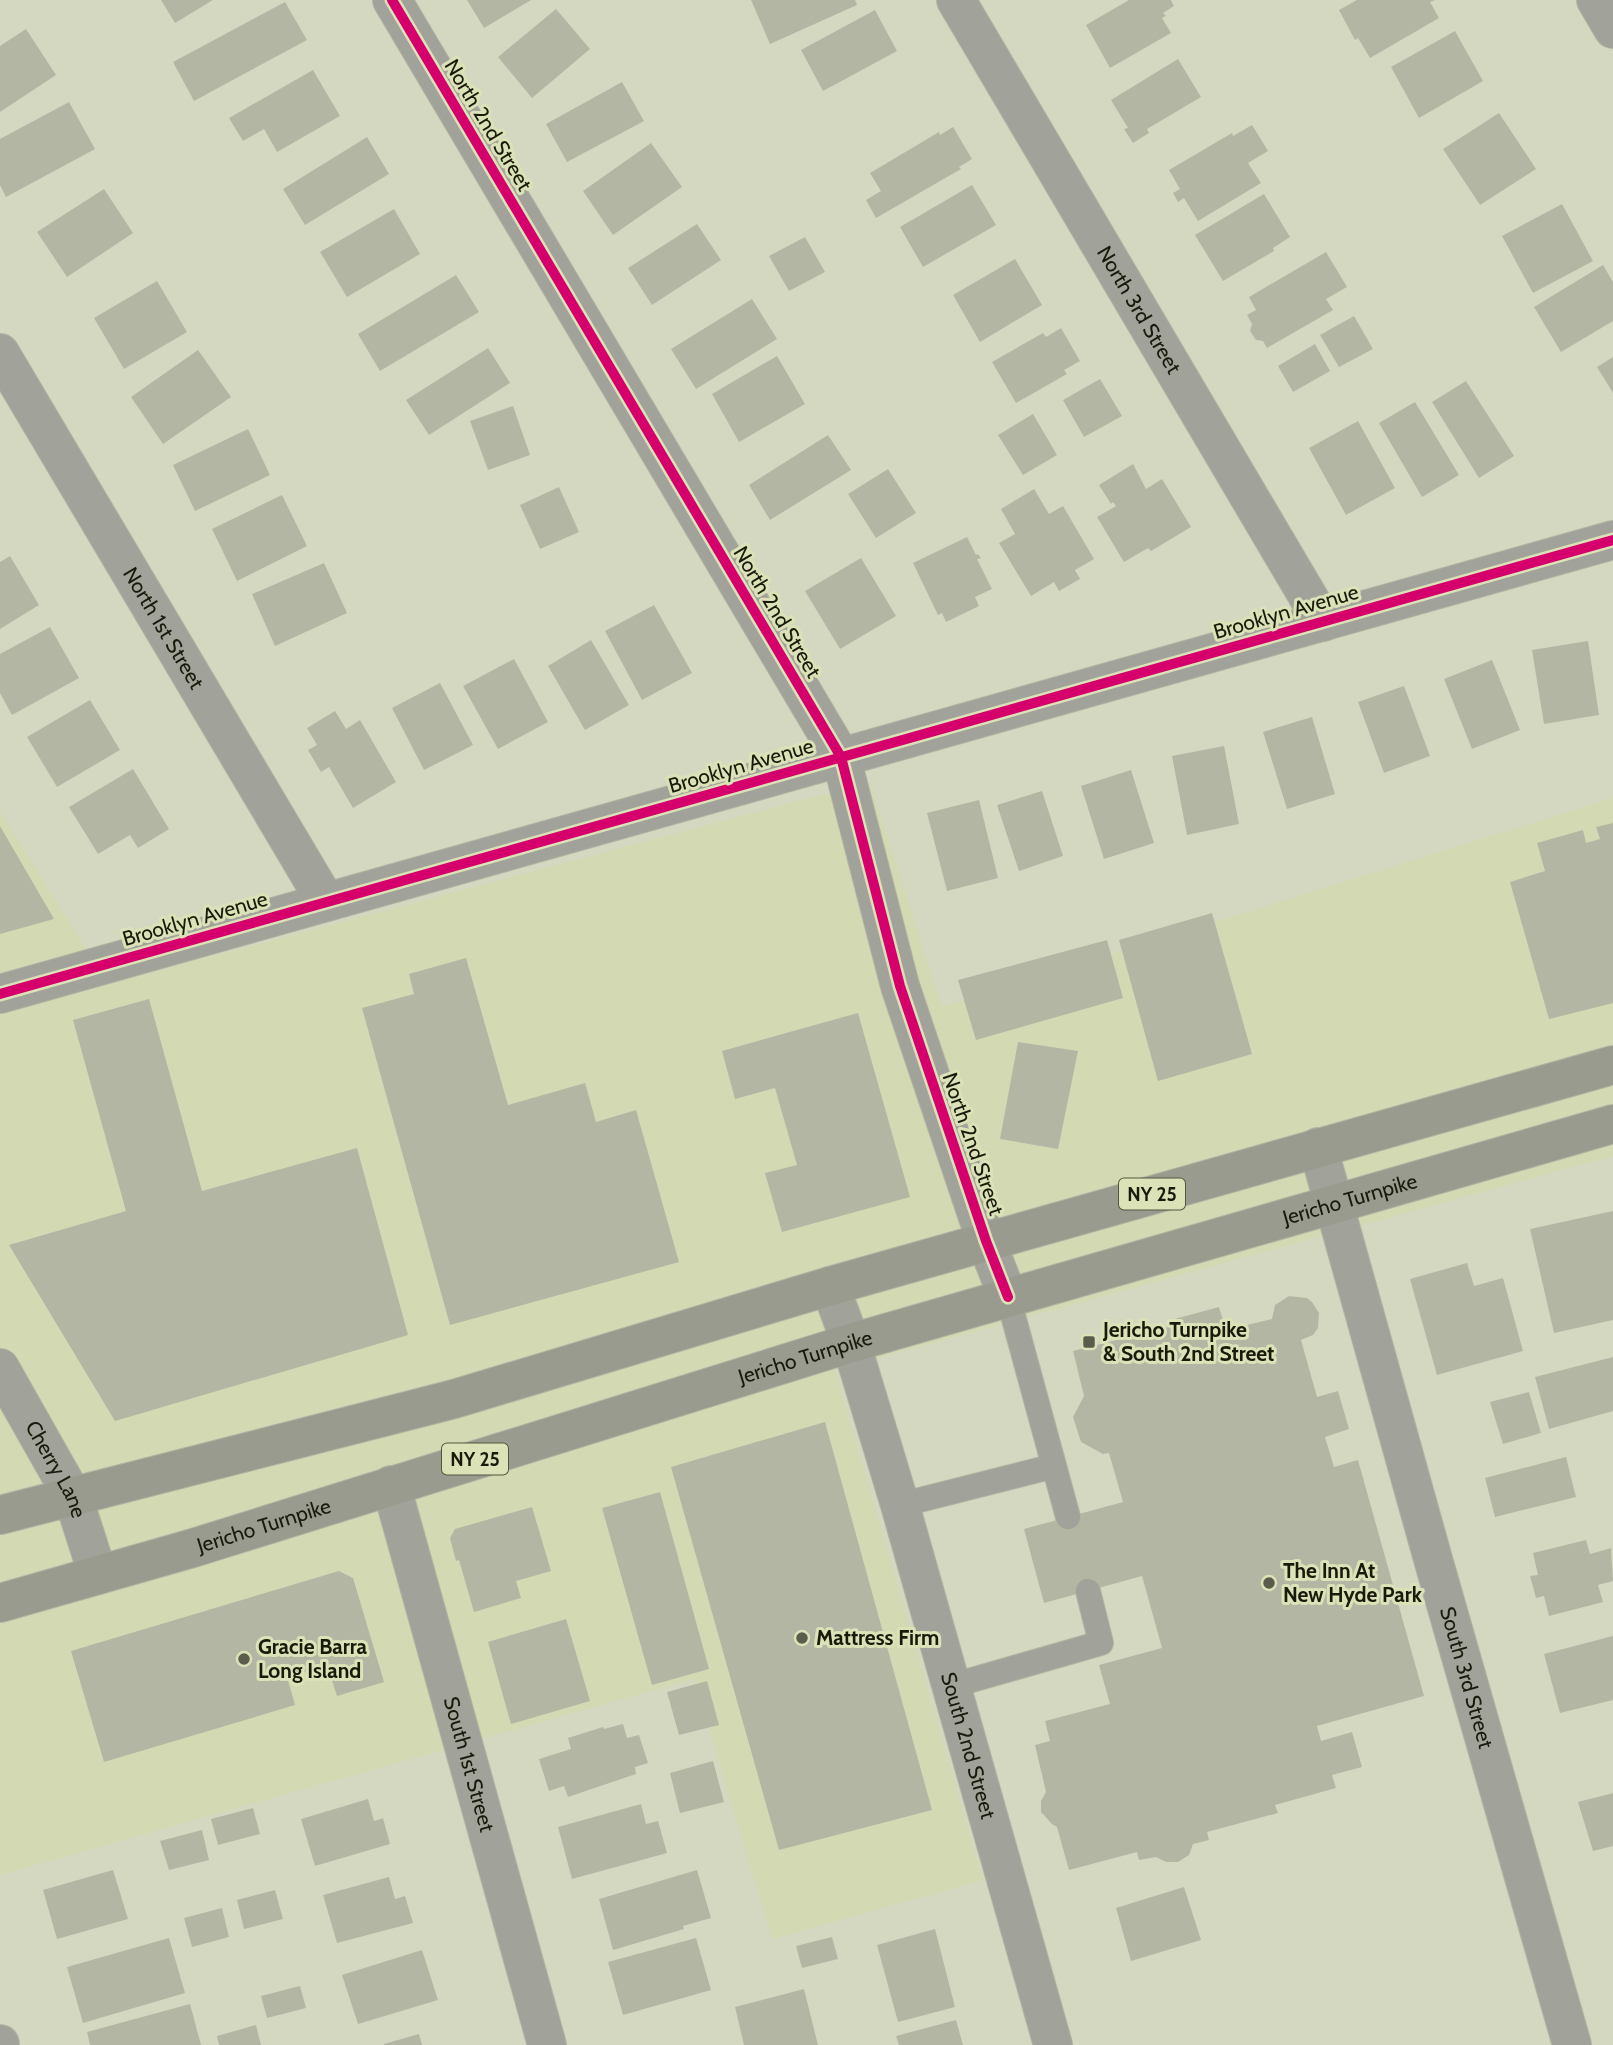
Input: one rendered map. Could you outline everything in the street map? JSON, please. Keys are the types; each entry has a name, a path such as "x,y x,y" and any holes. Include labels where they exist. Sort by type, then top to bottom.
{"main road":[{"name":"NY 25","path":"0,1515 454,1399 986,1241 1613,1065"},
{"name":"Jericho Turnpike","path":"0,1603 193,1548 851,1343 1613,1124"}],"street":[{"name":"North 2nd Street","path":"392,0 841,757 900,986 986,1241 1008,1297"},
{"name":"North 3rd Street","path":"956,0 1323,622"},
{"path":"1596,0 1613,29"},
{"name":"North 1st Street","path":"0,353 326,902"},
{"name":"Brooklyn Avenue","path":"0,994 1613,540"},
{"name":"South 3rd Street","path":"1318,1147 1469,1690 1572,2045"},
{"name":"South 2nd Street","path":"830,1286 851,1343 900,1505 1053,2045"},
{"name":"Cherry Lane","path":"0,1368 73,1497 98,1576"},
{"name":"South 1st Street","path":"391,1485 547,2045"}],"lane":[{"path":"1008,1297 1068,1517"},
{"path":"900,1505 1054,1466"},
{"path":"951,1686 1101,1643 1088,1591"}],"shaded area":[{"path":"870,782 942,1007 1613,798 1613,1156 835,1370 983,1880 772,1939 694,1679 0,1875 0,811 108,984"}],"building":[{"path":"161,0 213,0 175,23"},
{"path":"467,0 531,0 484,28"},
{"path":"751,0 855,0 857,5 770,44"},
{"path":"1129,0 1171,0 1174,6 1163,13 1166,16 1162,18 1171,33 1110,68 1086,25"},
{"path":"1357,0 1435,0 1430,2 1439,18 1370,58 1358,38 1355,40 1339,10"},
{"path":"285,2 307,40 194,101 173,62"},
{"path":"556,9 590,49 532,98 498,57"},
{"path":"875,10 897,51 823,91 801,50"},
{"path":"26,29 56,75 0,112 0,46"},
{"path":"1455,31 1483,81 1419,118 1391,67"},
{"path":"1178,59 1201,97 1147,129 1149,133 1133,143 1124,129 1128,128 1111,100"},
{"path":"313,70 340,116 277,152 264,129 243,141 229,118"},
{"path":"622,82 644,121 567,162 546,124"},
{"path":"69,102 95,149 6,197 0,185 0,139"},
{"path":"1499,113 1536,169 1480,205 1443,149"},
{"path":"1252,125 1268,151 1248,163 1261,183 1198,221 1184,198 1178,202 1173,193 1180,189 1169,170 1232,133 1233,136"},
{"path":"953,127 972,159 959,167 961,169 876,218 866,200 881,191 870,173 939,132 940,135"},
{"path":"367,137 389,174 305,225 283,189"},
{"path":"651,143 682,187 613,235 583,191"},
{"path":"972,185 996,225 923,267 900,227"},
{"path":"104,189 133,233 67,277 37,232"},
{"path":"1264,194 1290,237 1273,248 1274,251 1223,281 1195,235"},
{"path":"1562,204 1593,261 1533,293 1502,236"},
{"path":"394,209 420,254 347,297 320,252"},
{"path":"697,224 721,260 652,305 628,268"},
{"path":"805,237 825,272 789,291 769,256"},
{"path":"1326,252 1347,287 1326,299 1333,310 1267,348 1263,341 1256,340 1250,331 1252,324 1247,315 1256,310 1249,297"},
{"path":"1015,259 1042,305 980,342 953,295"},
{"path":"1603,265 1613,282 1613,321 1561,352 1534,307"},
{"path":"456,275 479,312 380,371 358,334"},
{"path":"157,281 187,332 124,369 94,318"},
{"path":"752,299 777,339 696,389 671,349"},
{"path":"1354,316 1373,349 1339,367 1320,335"},
{"path":"1061,328 1080,361 1064,370 1067,374 1016,403 992,362 1043,333 1046,337"},
{"path":"1315,344 1330,371 1293,392 1278,366"},
{"path":"488,348 510,383 429,435 406,400"},
{"path":"198,350 231,397 163,444 131,397"},
{"path":"777,356 805,404 739,442 712,394"},
{"path":"1613,357 1613,393 1597,367"},
{"path":"1100,379 1122,416 1084,437 1063,400"},
{"path":"1466,381 1514,456 1479,478 1432,402"},
{"path":"1415,402 1459,475 1422,497 1379,423"},
{"path":"513,406 530,455 488,470 470,421"},
{"path":"1033,414 1057,455 1023,475 998,435"},
{"path":"1358,421 1395,488 1346,515 1309,448"},
{"path":"248,429 270,475 195,511 173,465"},
{"path":"828,435 851,470 770,520 749,485"},
{"path":"1133,464 1146,489 1162,479 1191,527 1151,551 1148,548 1124,562 1097,517 1116,506 1113,502 1111,504 1099,485"},
{"path":"888,469 916,513 876,538 848,494"},
{"path":"559,487 579,532 540,549 520,505"},
{"path":"1034,489 1049,514 1063,506 1094,559 1075,570 1080,579 1059,591 1054,582 1031,596 999,543 1015,534 1001,509"},
{"path":"282,495 307,546 237,581 212,529"},
{"path":"967,537 976,555 981,558 977,559 992,589 975,597 979,606 946,622 942,613 938,615 913,563"},
{"path":"10,556 39,605 0,629 0,562"},
{"path":"861,558 896,616 840,649 805,591"},
{"path":"324,563 347,613 275,646 252,594"},
{"path":"654,605 692,673 642,700 605,631"},
{"path":"50,627 79,678 12,715 0,693 0,654"},
{"path":"591,640 629,705 585,730 548,666"},
{"path":"1588,641 1599,715 1544,724 1532,650"},
{"path":"514,659 548,722 498,749 463,686"},
{"path":"1492,660 1520,730 1472,749 1444,679"},
{"path":"440,683 473,745 424,770 392,708"},
{"path":"1404,686 1430,756 1384,773 1358,702"},
{"path":"90,700 120,750 57,787 27,737"},
{"path":"335,711 346,729 360,720 396,782 353,808 329,767 321,772 308,750 317,745 307,728"},
{"path":"1312,717 1335,794 1287,809 1263,732"},
{"path":"1224,746 1239,824 1187,835 1172,756"},
{"path":"133,769 169,829 138,848 130,835 98,854 69,807"},
{"path":"1131,770 1154,843 1104,859 1081,786"},
{"path":"1042,791 1063,856 1019,871 997,805"},
{"path":"979,800 998,878 947,891 927,813"},
{"path":"1613,823 1613,1003 1549,1019 1510,882 1545,871 1537,843 1583,830 1586,843 1600,839 1596,827"},
{"path":"0,826 54,919 0,934"},
{"path":"1212,913 1252,1054 1158,1081 1119,940"},
{"path":"1107,940 1123,998 976,1040 958,980"},
{"path":"466,958 508,1105 585,1083 596,1122 636,1110 679,1262 450,1325 362,1008 414,994 409,974"},
{"path":"149,999 202,1191 357,1148 408,1335 115,1421 9,1245 126,1211 73,1020"},
{"path":"858,1013 910,1197 782,1232 765,1173 797,1165 775,1088 735,1099 722,1051"},
{"path":"1018,1042 1078,1051 1058,1149 1000,1139"},
{"path":"1613,1211 1613,1320 1554,1333 1530,1229"},
{"path":"1467,1263 1474,1286 1503,1278 1523,1351 1437,1375 1410,1279"},
{"name":"The Inn At New Hyde Park","path":"1289,1296 1307,1298 1319,1313 1318,1328 1313,1335 1301,1340 1317,1397 1338,1391 1349,1429 1325,1437 1334,1467 1358,1460 1424,1696 1317,1726 1321,1741 1352,1732 1362,1767 1332,1775 1336,1788 1275,1805 1278,1813 1207,1832 1209,1840 1193,1844 1189,1855 1178,1862 1166,1862 1156,1857 1139,1860 1137,1852 1069,1870 1057,1827 1041,1812 1041,1801 1046,1792 1035,1745 1050,1741 1045,1721 1110,1704 1099,1665 1162,1648 1142,1576 1044,1603 1024,1529 1123,1502 1109,1453 1103,1454 1081,1442 1073,1417 1084,1396 1073,1351 1168,1327 1167,1321 1219,1307 1226,1330 1272,1319 1275,1305"},
{"path":"1613,1357 1613,1411 1549,1429 1535,1377"},
{"path":"1529,1392 1541,1433 1503,1444 1490,1402"},
{"name":"Mattress Firm","path":"825,1422 932,1810 779,1850 671,1467"},
{"path":"1566,1457 1576,1497 1495,1517 1485,1478"},
{"path":"660,1492 709,1669 652,1685 602,1508"},
{"path":"532,1507 551,1571 516,1581 521,1598 474,1612 450,1538 455,1529"},
{"path":"1586,1540 1590,1554 1611,1548 1613,1581 1598,1585 1603,1602 1549,1616 1544,1596 1536,1598 1530,1576 1538,1575 1533,1553"},
{"path":"339,1571 353,1578 384,1682 337,1696 327,1665 287,1677 295,1705 104,1762 71,1651"},
{"path":"566,1619 590,1701 511,1724 488,1642"},
{"path":"1613,1636 1613,1700 1560,1713 1544,1654"},
{"path":"707,1681 719,1725 679,1735 667,1692"},
{"path":"623,1724 627,1738 639,1735 648,1763 635,1767 636,1774 568,1797 564,1786 549,1791 539,1759 571,1749 568,1738"},
{"path":"713,1761 724,1802 680,1813 670,1773"},
{"path":"1613,1793 1613,1846 1593,1851 1578,1802"},
{"path":"368,1799 374,1821 383,1818 390,1844 315,1866 301,1819"},
{"path":"641,1804 646,1824 658,1821 667,1853 572,1879 558,1827"},
{"path":"253,1808 260,1834 218,1845 211,1819"},
{"path":"202,1830 209,1860 169,1870 160,1841"},
{"path":"113,1870 128,1919 57,1939 43,1890"},
{"path":"697,1870 711,1918 613,1950 599,1899"},
{"path":"389,1877 395,1899 405,1896 413,1923 337,1943 323,1895"},
{"path":"1184,1887 1201,1940 1131,1961 1116,1908"},
{"path":"275,1890 283,1919 244,1929 237,1900"},
{"path":"222,1908 229,1937 192,1947 184,1918"},
{"path":"935,1929 955,2007 898,2022 877,1945"},
{"path":"832,1937 838,1959 802,1968 796,1946"},
{"path":"169,1938 185,1993 83,2023 67,1967"},
{"path":"696,1938 711,1990 623,2015 608,1962"},
{"path":"422,1950 438,2000 358,2024 342,1975"},
{"path":"300,1986 306,2008 267,2018 261,1996"},
{"path":"804,1989 818,2045 744,2045 735,2007"},
{"path":"190,2004 201,2045 90,2045 87,2032"},
{"path":"956,2020 963,2045 899,2045 896,2036"},
{"path":"256,2025 261,2045 219,2045 217,2036"},
{"path":"419,2034 422,2045 384,2045 384,2044"}],"cycle path":[{"path":"392,0 841,757 900,986 986,1241 1008,1297"},
{"path":"0,994 1613,540"}],"place":[{"name":"Jericho Turnpike & South 2nd Street","path":"1089,1342"},
{"name":"The Inn At New Hyde Park","path":"1269,1583"},
{"name":"Mattress Firm","path":"802,1638"},
{"name":"Gracie Barra Long Island","path":"244,1659"}]}
